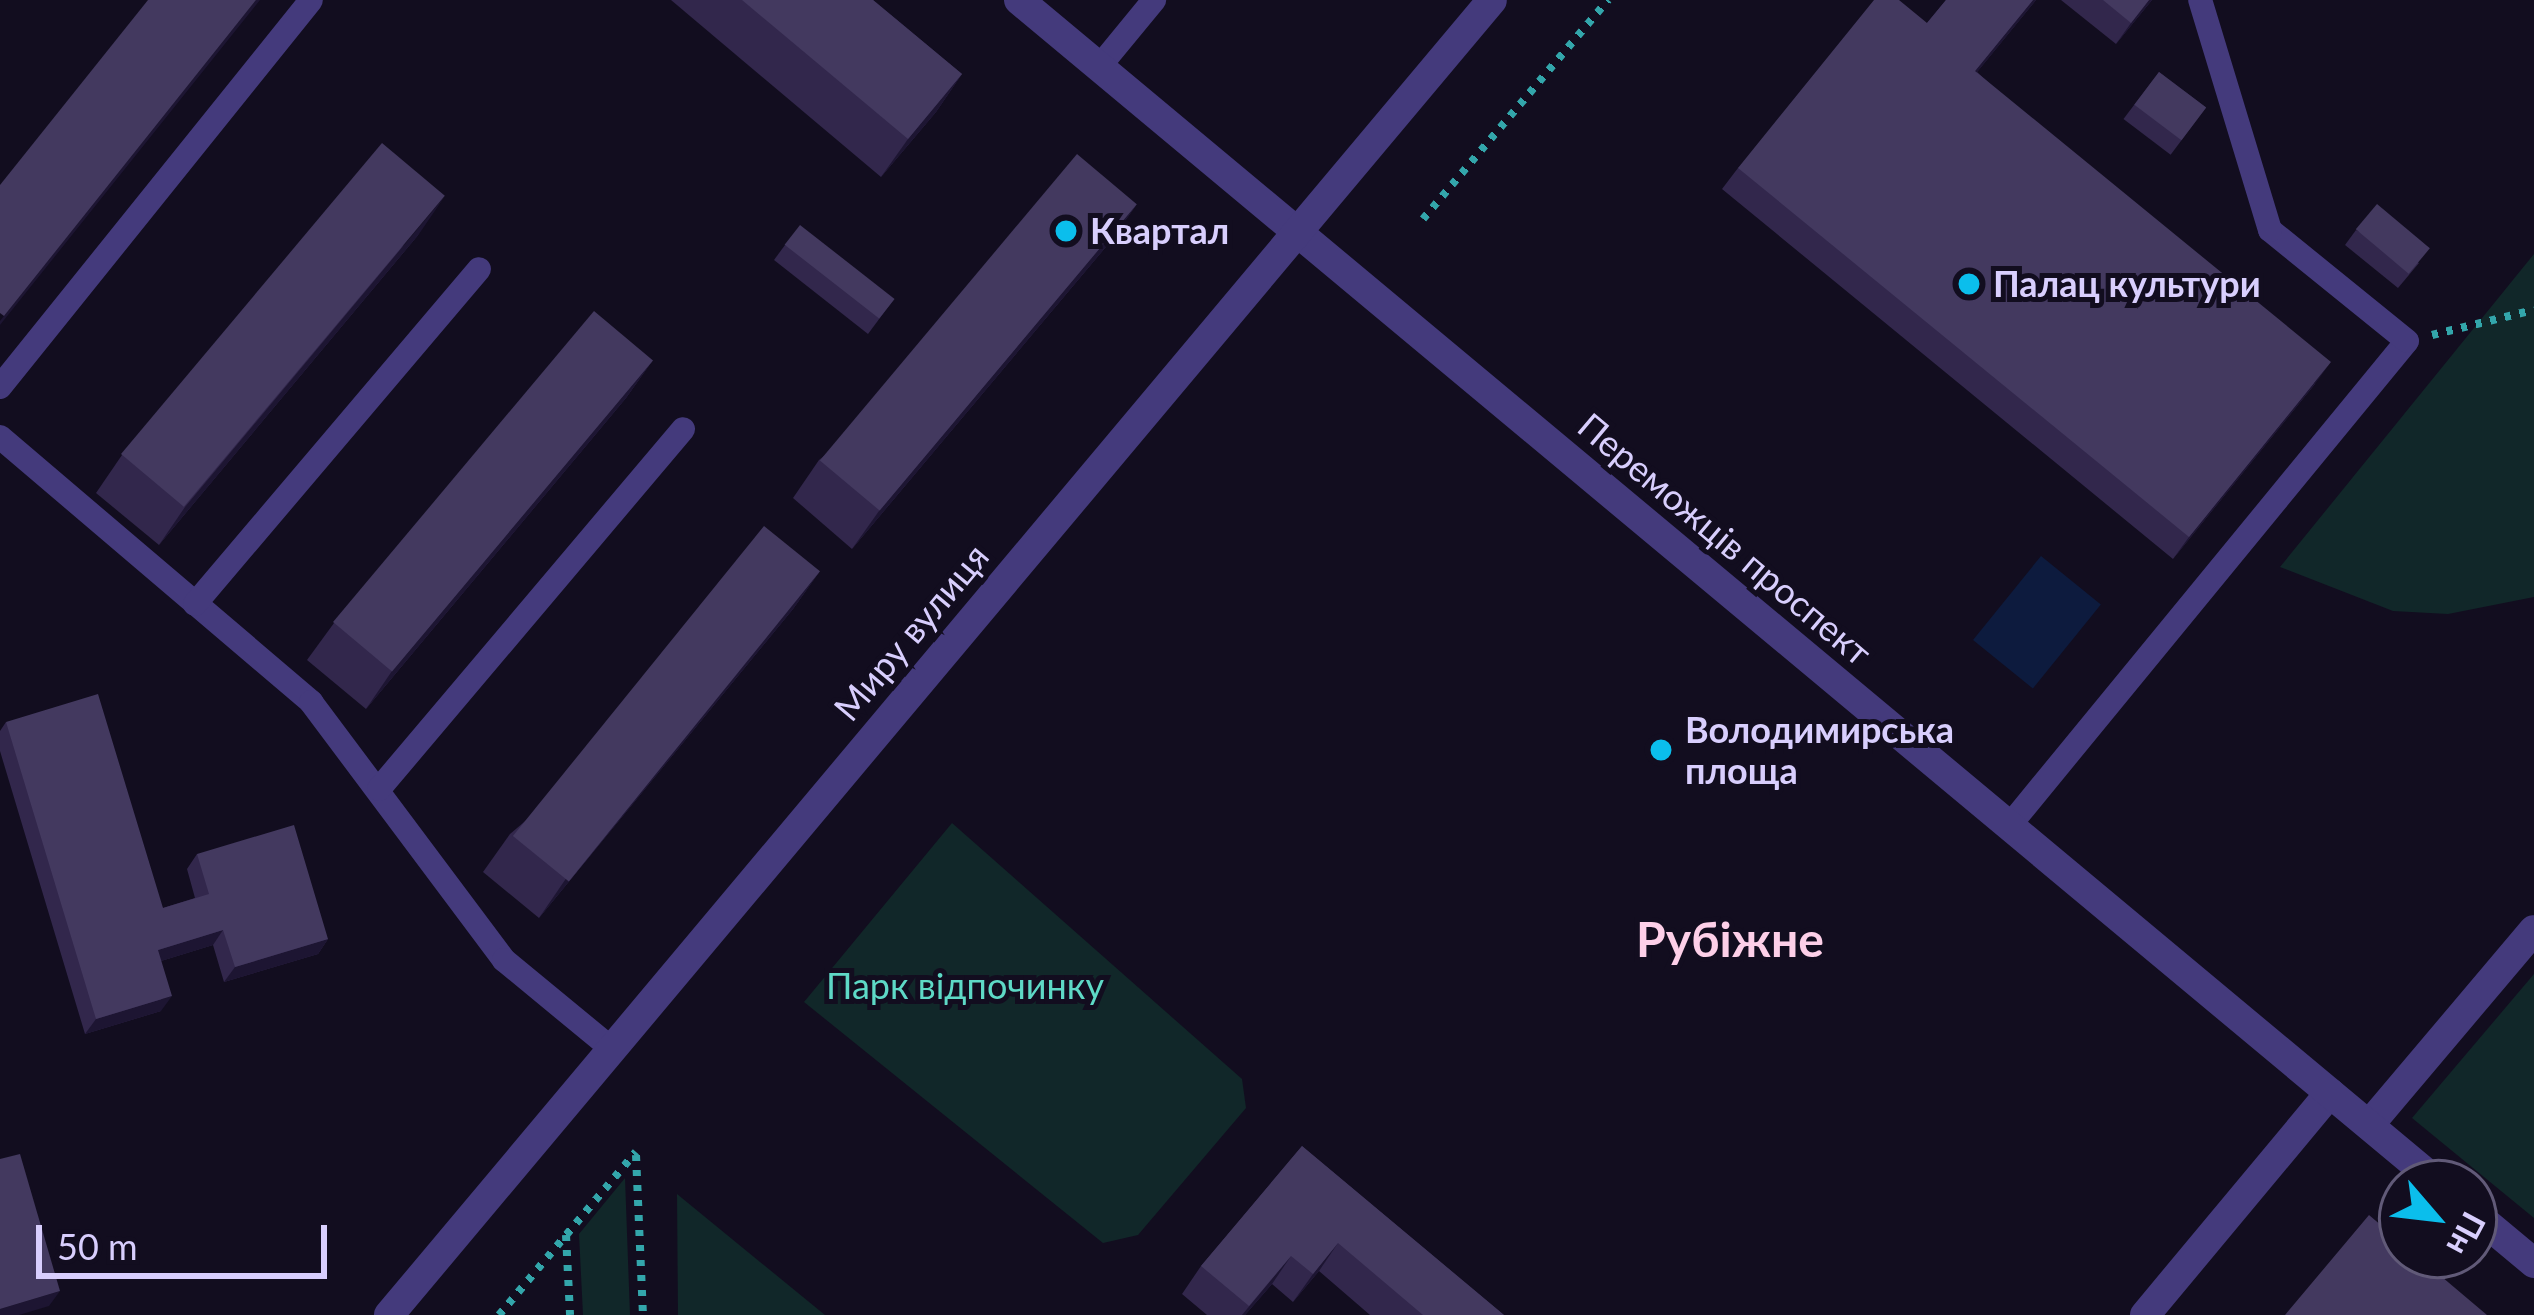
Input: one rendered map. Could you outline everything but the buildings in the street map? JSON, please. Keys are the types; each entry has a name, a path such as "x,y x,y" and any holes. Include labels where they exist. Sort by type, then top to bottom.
{"street":[{"name":"Переможців проспект","path":"1019,0 2409,1159"},
{"name":"Миру вулиця","path":"389,1315 1492,0"},
{"path":"2369,1125 2534,930"},
{"path":"2145,1315 2330,1093"},
{"path":"2498,1233 2534,1263"}],"lane":[{"path":"0,387 311,0"},
{"path":"1099,67 1154,0"},
{"path":"2008,826 2407,341 2270,230 2200,0"},
{"path":"195,604 479,269"},
{"path":"379,789 683,429"},
{"path":"0,436 311,702 504,960 612,1049"}],"path":[{"path":"1423,219 1608,0"},
{"path":"2407,341 2534,310"},
{"path":"499,1315 636,1152 643,1315"},
{"path":"566,1235 570,1315"}],"green space":[{"path":"2534,254 2534,597 2448,614 2393,611 2280,567"},
{"name":"Парк відпочинку","path":"952,823 1242,1079 1246,1108 1138,1235 1103,1243 804,1002"},
{"path":"2534,974 2534,1218 2498,1188 2498,1159 2462,1159 2412,1118"},
{"path":"625,1178 630,1315 583,1315 579,1234"},
{"path":"677,1194 825,1315 678,1315"}],"water":[{"path":"2041,556 2101,604 2033,688 1973,640"}],"place":[{"name":"Квартал","path":"1066,231"},
{"name":"Палац культури","path":"1969,284"},
{"name":"Володимирська площа","path":"1661,750"}],"district":[{"name":"Рубіжне","path":"1730,939"}]}
